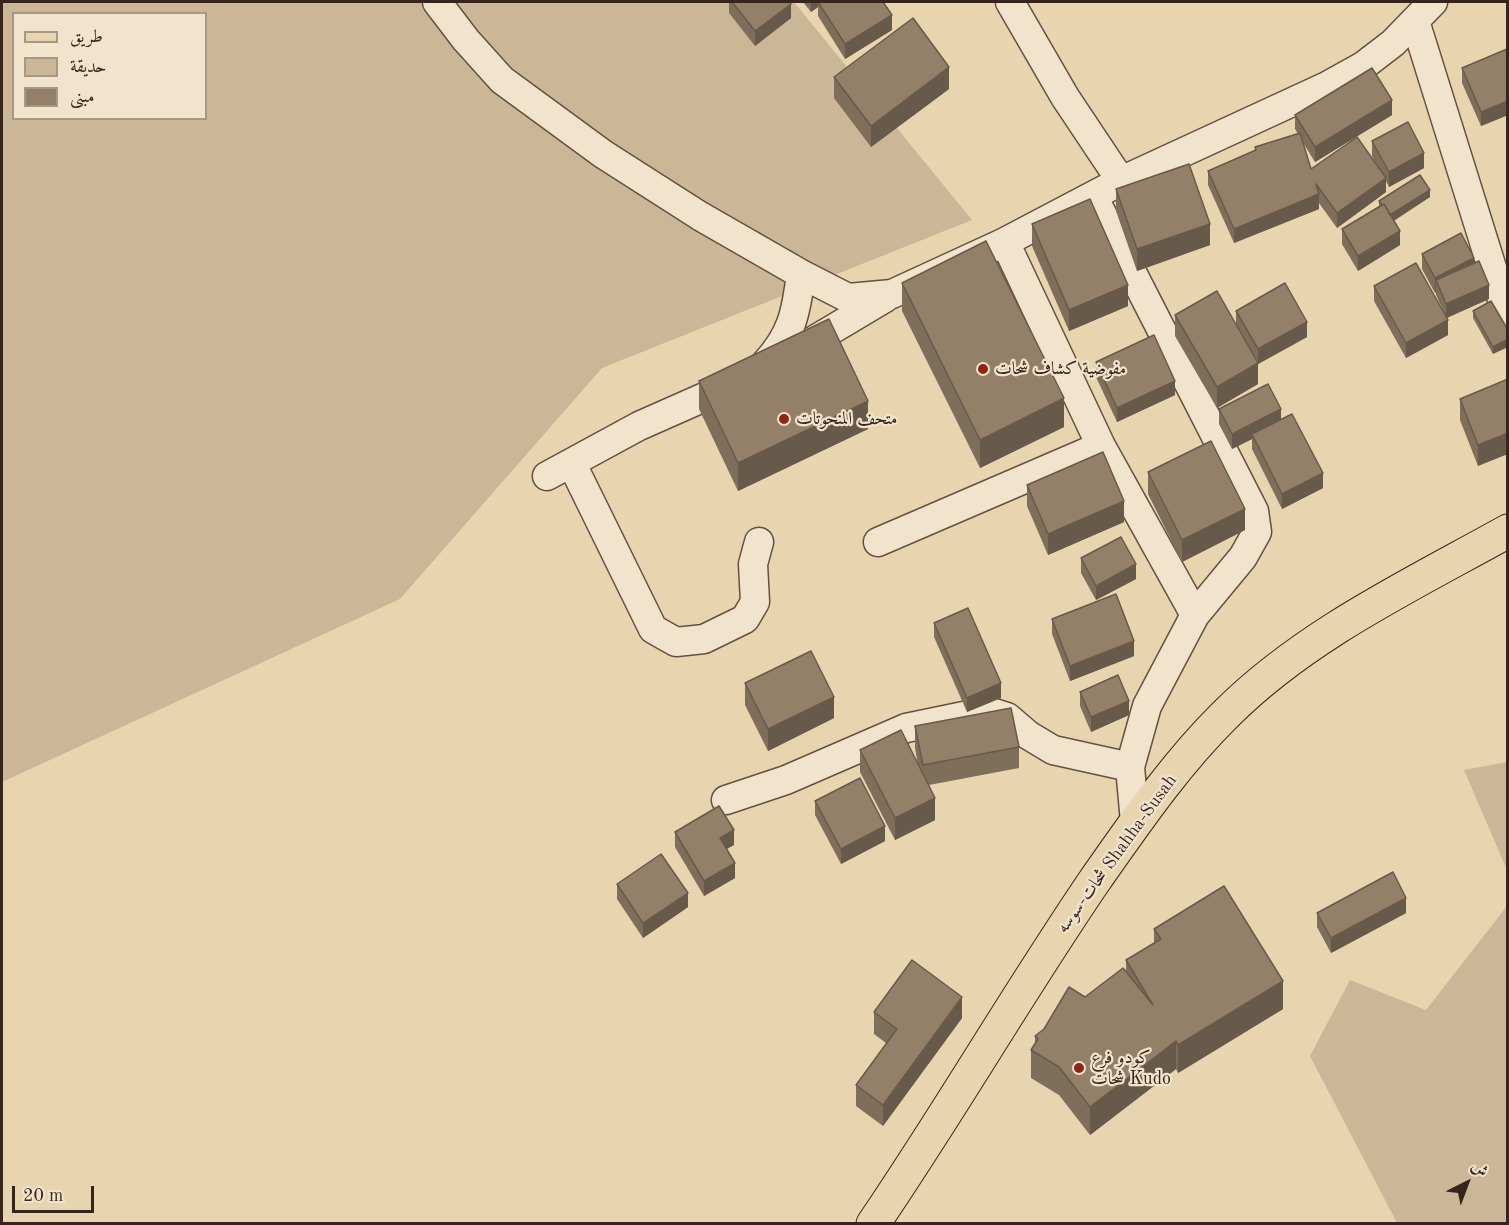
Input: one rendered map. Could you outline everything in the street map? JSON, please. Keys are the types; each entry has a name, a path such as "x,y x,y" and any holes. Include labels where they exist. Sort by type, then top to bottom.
{"main road":[{"name":"شحات-سوسه Shahha-Susah","path":"873,1224 1075,909 1135,822 1225,714 1321,637 1508,531"}],"street":[{"path":"437,2 466,40 502,80 603,154 700,216 848,298 892,294"},
{"path":"1010,2 1065,97 1121,181"},
{"path":"759,542 753,564 755,602 745,619 704,639 676,642 653,629 559,470 639,426 754,375 892,294 1005,242 1121,181 1345,76 1393,43 1424,11"},
{"path":"1424,11 1508,319"},
{"path":"1093,196 1254,511 1257,532 1243,557 1195,615 1147,706 1130,766 1135,822"},
{"path":"1005,242 1101,446 1195,615"},
{"path":"754,375 782,345 797,311 801,274"},
{"path":"878,542 1101,446"},
{"path":"726,800 786,780 906,728 988,711 1007,717 1028,735 1053,750 1130,766"}],"green space":[{"path":"2,2 794,2 972,220 602,368 400,599 2,782"},
{"path":"1508,762 1507,870 1464,770"},
{"path":"1507,906 1507,1223 1397,1223 1310,1056 1350,980 1426,1010"}],"building":[{"path":"732,2 790,2 791,4 755,31"},
{"path":"818,2 883,2 892,15 845,44"},
{"path":"913,18 949,67 871,126 834,77"},
{"path":"1507,49 1508,101 1481,112 1462,68"},
{"path":"1372,68 1392,100 1315,147 1295,115"},
{"path":"1408,122 1424,153 1389,172 1372,141"},
{"path":"1300,133 1311,169 1357,137 1386,178 1337,213 1316,184 1319,194 1234,229 1208,171 1256,150 1255,147"},
{"path":"1189,164 1210,224 1137,249 1116,189"},
{"path":"1420,175 1430,190 1390,215 1384,204 1382,205 1379,201"},
{"path":"1090,199 1128,285 1069,310 1032,224"},
{"path":"1384,204 1400,231 1358,256 1342,229"},
{"path":"1461,233 1474,258 1435,278 1422,254"},
{"name":"مفوضية كشاف شحات","path":"986,241 1064,398 980,440 902,283"},
{"path":"1479,261 1489,285 1446,304 1436,280"},
{"path":"1416,263 1448,320 1406,343 1374,286"},
{"path":"1285,283 1307,322 1258,349 1236,311"},
{"path":"1217,291 1258,363 1217,387 1175,315"},
{"path":"1491,301 1508,330 1508,339 1493,347 1473,311"},
{"name":"متحف المنحوتات","path":"829,319 868,401 738,463 699,381"},
{"path":"1154,335 1175,381 1117,408 1096,362"},
{"path":"1508,379 1508,433 1478,445 1460,399"},
{"path":"1268,384 1281,409 1232,434 1219,409"},
{"path":"1292,414 1323,473 1282,494 1252,434"},
{"path":"1211,441 1245,509 1182,540 1148,472"},
{"path":"1103,452 1124,501 1048,534 1027,485"},
{"path":"1121,537 1136,564 1096,586 1081,558"},
{"path":"1116,594 1134,641 1070,666 1052,619"},
{"path":"968,608 1001,683 967,698 934,623"},
{"path":"811,651 834,697 768,729 745,683"},
{"path":"1118,675 1129,701 1091,717 1080,692"},
{"path":"1011,708 1019,747 923,765 915,726"},
{"path":"901,730 935,798 895,818 860,750"},
{"path":"860,778 885,826 841,849 815,801"},
{"path":"719,806 734,830 720,838 735,863 704,881 675,832"},
{"path":"661,854 688,893 643,923 617,884"},
{"path":"1393,872 1406,898 1331,938 1317,913"},
{"path":"1224,886 1283,981 1178,1045 1176,1041 1090,1107 1059,1067 1031,1050 1038,1039 1035,1036 1044,1029 1069,987 1085,997 1123,968 1153,1005 1126,960 1161,939 1154,929"},
{"path":"912,960 962,997 883,1105 856,1085 897,1029 874,1012"}],"place":[{"name":"مفوضية كشاف شحات","path":"983,369"},
{"name":"متحف المنحوتات","path":"784,419"},
{"name":"كودو فرع شحات Kudo","path":"1079,1068"}]}
